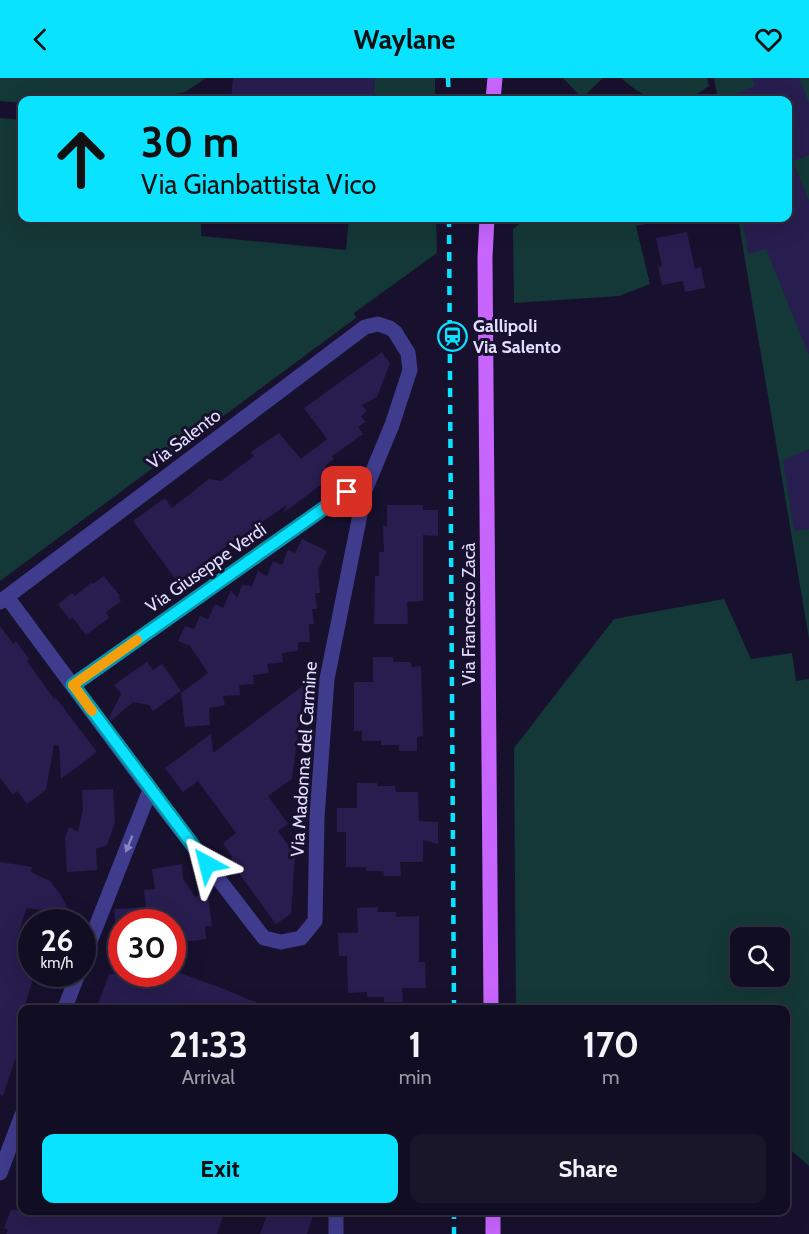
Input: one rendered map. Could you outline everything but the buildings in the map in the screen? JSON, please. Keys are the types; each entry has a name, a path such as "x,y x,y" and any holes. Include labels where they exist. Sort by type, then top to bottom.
{"main road":[{"path":"493,96 495,78"},
{"name":"Via Francesco Zacà","path":"487,222 485,257 491,1005"},
{"path":"493,1215 493,1234"}],"street":[{"name":"Via Salento","path":"4,599 365,327 378,324 395,332"},
{"name":"Via Madonna del Carmine","path":"150,790 264,938 281,942 301,938 315,921 317,817 327,679 365,490 392,425 410,370 408,353 395,332"},
{"name":"Via Giuseppe Verdi","path":"73,685 347,492 365,490"},
{"path":"4,599 73,685 150,790 96,927"},
{"path":"66,1005 73,987"},
{"path":"0,1173 18,1126"},
{"path":"336,1215 336,1234"}],"green space":[{"path":"0,78 206,78 185,92 168,96 18,96 18,103 0,101"},
{"path":"375,78 435,78 435,96 373,96"},
{"path":"563,78 603,78 584,96 580,96"},
{"path":"621,78 707,78 709,86 693,96 647,96"},
{"path":"714,78 809,78 809,639 739,222 792,222 792,96 717,96"},
{"path":"0,118 18,120 18,222 201,222 201,236 346,250 349,222 436,222 437,253 354,313 356,318 0,581"},
{"path":"522,222 644,222 645,224 636,226 650,284 619,296 514,303 513,229"},
{"path":"724,599 751,659 792,653 796,681 809,679 809,1166 790,1149 790,1005 516,1005 514,748 614,619"}],"railway":[{"path":"448,78 449,96"},
{"path":"449,222 454,1005"},
{"path":"454,1215 454,1234"}],"slow traffic":[{"path":"92,711 73,685 137,640"}],"place":[{"name":"Gallipoli Via Salento","path":"452,336"}],"route":[{"path":"207,864 73,685 347,492"}]}
